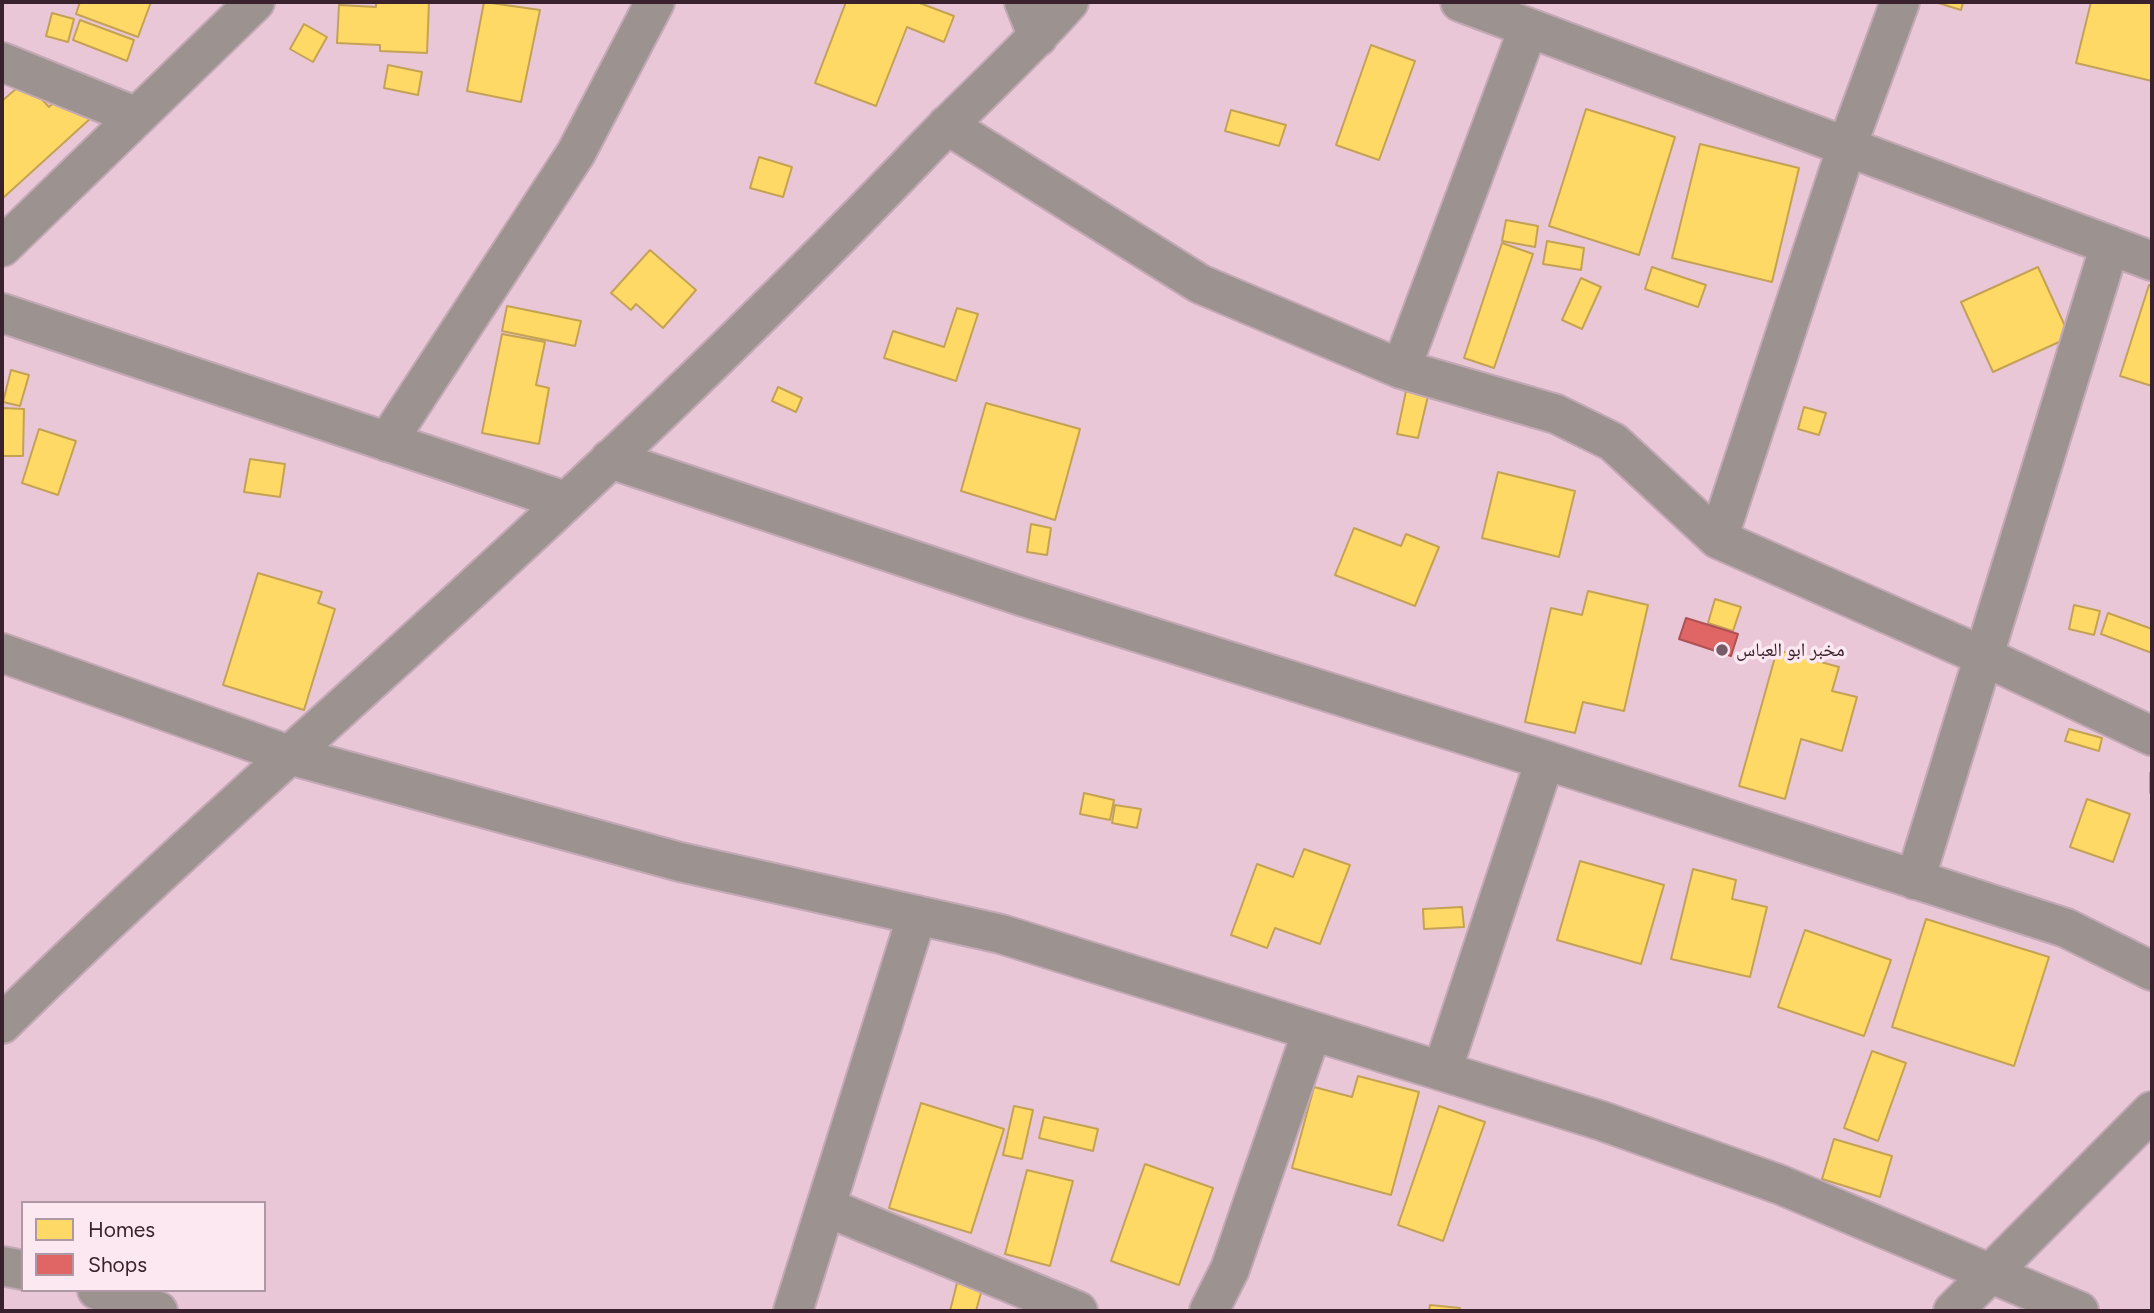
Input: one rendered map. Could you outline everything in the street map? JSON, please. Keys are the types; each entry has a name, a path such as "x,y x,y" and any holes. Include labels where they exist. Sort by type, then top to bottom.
{"street":[{"path":"2,247 254,2"},
{"path":"387,442 576,153 655,2"},
{"path":"1024,2 1038,37"},
{"path":"2,1024 17,987 289,755 565,501 826,253 1069,2"},
{"path":"1460,2 2152,261"},
{"path":"1718,539 1847,146 1900,2"},
{"path":"1401,369 1528,29"},
{"path":"2,62 135,117"},
{"path":"947,125 1200,284 1401,369 1556,414 1613,442 1718,539 1985,657 2152,736"},
{"path":"1915,880 2110,245"},
{"path":"2,313 565,501"},
{"path":"610,458 1024,597 1545,760 2066,928 2152,971"},
{"path":"2,653 289,755 680,862 1001,934 1602,1121 1781,1185 2079,1311"},
{"path":"1442,1071 1545,760"},
{"path":"793,1311 917,915"},
{"path":"1209,1311 1230,1269 1312,1031"},
{"path":"1954,1311 2152,1111"},
{"path":"826,1207 1078,1311"},
{"path":"2,1266 21,1270"},
{"path":"103,1292 158,1311"}],"building: Homes":[{"path":"80,2 151,2 138,37 76,14"},
{"path":"376,2 429,2 427,53 380,51 380,45 337,43 339,5 376,7"},
{"path":"484,2 540,10 521,102 467,91"},
{"path":"846,2 917,2 954,16 944,42 907,27 876,106 815,83"},
{"path":"1935,2 1963,2 1961,10"},
{"path":"2091,2 2152,2 2152,81 2076,63"},
{"path":"52,13 74,19 68,42 46,36"},
{"path":"80,20 134,40 127,61 73,40"},
{"path":"304,24 327,37 313,62 290,49"},
{"path":"1371,45 1415,61 1379,160 1336,145"},
{"path":"388,65 422,72 418,95 384,88"},
{"path":"25,81 49,107 67,90 92,117 3,198 2,101"},
{"path":"1586,109 1675,137 1639,255 1549,226"},
{"path":"1231,110 1286,125 1279,146 1225,131"},
{"path":"1700,144 1799,168 1772,282 1672,258"},
{"path":"759,157 792,167 783,197 750,188"},
{"path":"1506,220 1538,226 1535,247 1502,241"},
{"path":"1547,241 1584,248 1581,270 1543,264"},
{"path":"1502,243 1533,254 1494,368 1464,358"},
{"path":"650,250 696,290 663,328 636,304 631,310 611,293"},
{"path":"1652,267 1706,285 1698,307 1645,289"},
{"path":"2038,267 2070,337 1993,372 1961,302"},
{"path":"1581,278 1601,287 1582,329 1562,320"},
{"path":"2149,285 2152,286 2152,386 2120,376"},
{"path":"507,306 581,321 575,346 502,331"},
{"path":"957,308 978,314 956,381 884,358 893,331 944,347"},
{"path":"502,334 545,342 536,385 549,388 539,444 482,433"},
{"path":"11,370 29,375 20,406 3,402"},
{"path":"778,387 802,398 796,412 772,401"},
{"path":"1406,391 1428,396 1418,438 1397,434"},
{"path":"986,403 1080,429 1055,520 961,491"},
{"path":"1804,407 1826,413 1819,435 1798,429"},
{"path":"2,408 24,409 23,456 2,456"},
{"path":"39,429 76,441 58,495 22,483"},
{"path":"250,459 285,464 280,497 244,492"},
{"path":"1498,472 1575,491 1559,557 1482,538"},
{"path":"1031,524 1051,528 1047,555 1027,552"},
{"path":"1354,528 1401,546 1406,534 1439,547 1415,606 1335,575"},
{"path":"258,573 322,592 318,603 335,609 304,710 223,685"},
{"path":"1588,591 1648,605 1624,711 1583,702 1575,733 1525,722 1551,608 1582,615"},
{"path":"1715,599 1741,607 1733,631 1708,623"},
{"path":"2074,605 2100,611 2094,635 2069,629"},
{"path":"2108,613 2152,629 2152,653 2101,634"},
{"path":"1777,650 1839,667 1832,691 1857,697 1842,751 1801,739 1785,799 1739,786"},
{"path":"2069,729 2102,738 2099,751 2065,741"},
{"path":"2152,773 2152,793 2150,793"},
{"path":"1084,793 1114,800 1110,820 1080,814"},
{"path":"2087,799 2130,814 2113,862 2070,847"},
{"path":"1115,805 1141,809 1137,828 1112,823"},
{"path":"1304,849 1350,865 1320,944 1275,928 1267,948 1231,935 1257,864 1293,877"},
{"path":"1580,861 1664,885 1641,964 1557,940"},
{"path":"1693,869 1736,880 1732,899 1767,907 1750,977 1671,959"},
{"path":"1462,907 1464,927 1424,929 1423,909"},
{"path":"1926,919 2049,957 2014,1066 1892,1027"},
{"path":"1805,930 1891,960 1864,1036 1778,1007"},
{"path":"1872,1051 1906,1063 1878,1141 1844,1128"},
{"path":"1358,1076 1419,1092 1391,1195 1292,1168 1314,1087 1352,1097"},
{"path":"921,1103 1004,1129 971,1233 889,1208"},
{"path":"1014,1106 1033,1110 1022,1159 1003,1155"},
{"path":"1439,1106 1485,1122 1443,1241 1398,1225"},
{"path":"1044,1117 1098,1129 1093,1151 1039,1138"},
{"path":"1834,1139 1892,1156 1880,1197 1822,1179"},
{"path":"1145,1164 1213,1188 1179,1285 1111,1261"},
{"path":"1027,1170 1073,1181 1050,1266 1005,1254"},
{"path":"957,1283 982,1289 976,1311 950,1311"},
{"path":"1430,1305 1460,1308 1459,1311 1429,1311"}],"building: Shops":[{"path":"1686,618 1738,634 1731,656 1679,639"}],"place":[{"name":"مخبر ابو العباس","path":"1722,650"}]}
